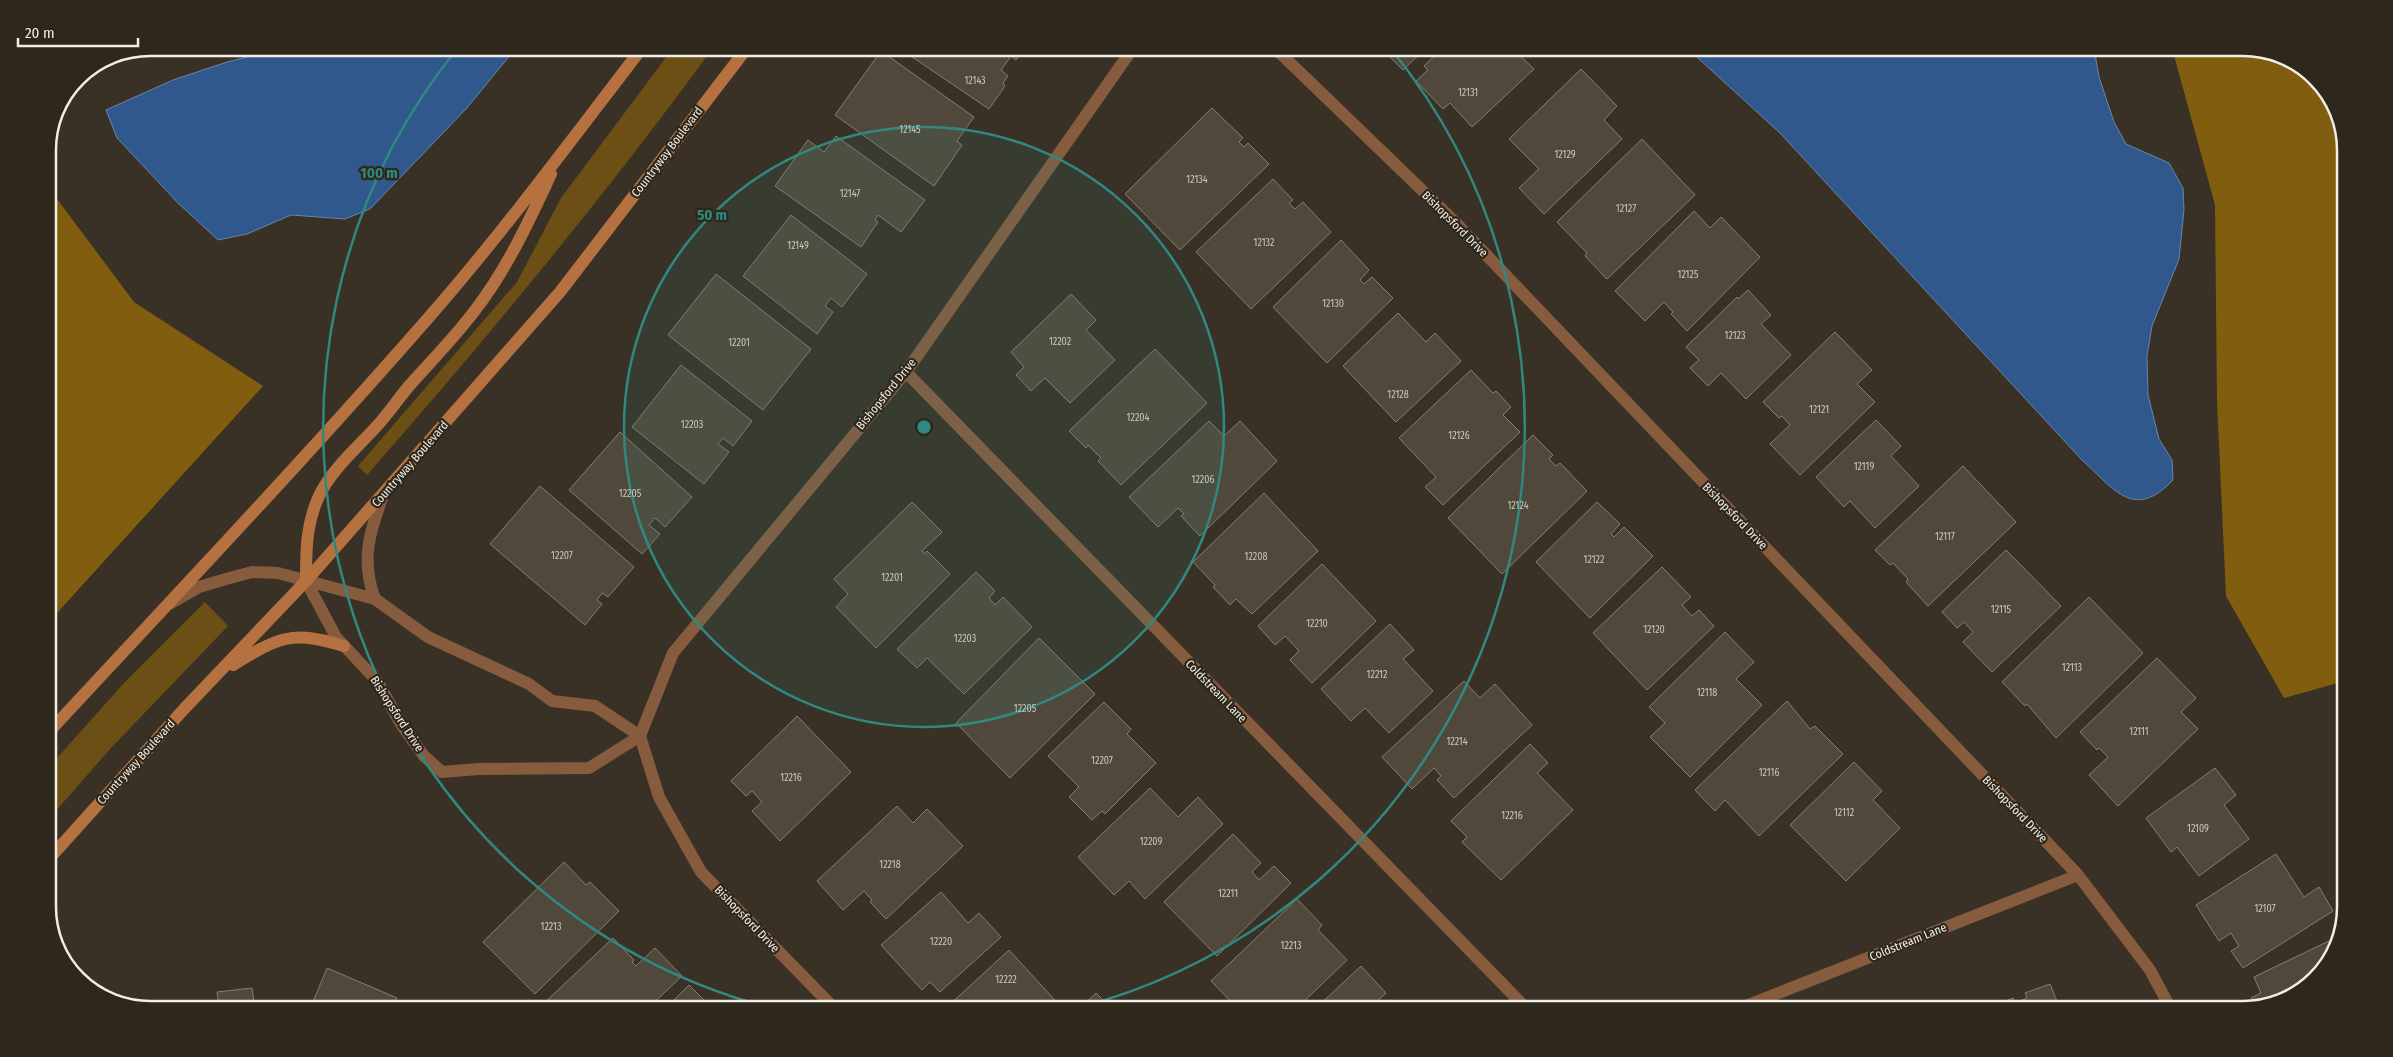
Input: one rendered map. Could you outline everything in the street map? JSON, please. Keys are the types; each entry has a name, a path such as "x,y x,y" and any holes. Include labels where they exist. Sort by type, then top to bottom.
{"street":[{"path":"56,724 291,472 432,314 636,56"},
{"name":"Countryway Boulevard","path":"56,851 306,581 560,292 741,56"},
{"name":"Bishopsford Drive","path":"306,581 336,637 377,681 401,724 424,756 442,772 478,769 589,768 640,736 673,653 906,372 1127,56"},
{"name":"Bishopsford Drive","path":"1283,56 1454,221 2078,875 2150,970 2166,1001"},
{"path":"306,581 305,543 310,520 319,495 338,467 377,426 410,385 446,347 499,277 515,249 560,154"},
{"name":"Coldstream Lane","path":"906,372 1518,1001"},
{"path":"375,599 368,582 367,546 372,525 385,492"},
{"path":"166,605 199,587 252,572 278,574 375,599 428,636 529,684 552,701 595,706 640,736"},
{"path":"218,674 279,640 298,636 344,646"},
{"name":"Bishopsford Drive","path":"640,736 659,797 701,872 826,1001"},
{"name":"Coldstream Lane","path":"1761,1001 2078,875"}],"shaded area":[{"path":"667,56 707,56 630,158 545,265 367,475 358,466 517,282 561,198"},
{"path":"2174,56 2242,56 2267,59 2278,63 2300,76 2317,93 2330,115 2337,145 2337,683 2284,698 2226,596 2217,401 2215,205"},
{"path":"56,198 134,302 263,386 56,614"},
{"path":"205,602 228,626 110,749 56,811 56,759 124,683"}],"water":[{"path":"251,56 509,56 466,109 370,209 345,219 291,215 247,234 218,240 178,203 117,138 106,110 173,80"},
{"path":"1696,56 2095,56 2099,77 2114,122 2126,144 2169,163 2183,188 2184,210 2179,259 2152,326 2147,356 2148,395 2159,439 2172,460 2173,480 2159,492 2147,498 2136,500 2125,497 2105,482 2082,460 1780,133"}],"building":[{"path":"877,56 888,56 974,117 957,141 962,145 934,186 835,115"},
{"path":"911,56 1011,56 1001,70 1008,76 1003,83 1005,86 989,109"},
{"path":"1011,56 1019,56 1016,60"},
{"path":"1389,56 1418,56 1403,70"},
{"path":"1435,56 1520,56 1534,69 1472,127 1450,103 1443,109 1416,81 1428,70 1424,66"},
{"path":"1581,69 1617,106 1604,120 1622,139 1544,214 1519,188 1539,169 1509,139"},
{"path":"1212,108 1243,138 1239,142 1244,147 1248,143 1269,164 1180,250 1125,194"},
{"path":"836,136 925,200 901,232 878,215 875,220 878,222 861,247 775,186 808,140 824,152"},
{"path":"1642,139 1695,195 1607,279 1585,256 1587,253 1557,222"},
{"path":"1273,179 1293,200 1289,203 1295,209 1303,202 1331,232 1251,309 1196,252"},
{"path":"1694,211 1710,228 1721,217 1760,257 1687,331 1671,314 1673,312 1664,302 1645,321 1615,291"},
{"path":"791,215 867,274 842,307 831,298 825,306 833,312 817,334 743,276"},
{"path":"1341,240 1369,270 1360,280 1364,284 1372,277 1393,298 1327,363 1273,307"},
{"path":"716,274 811,349 763,410 668,335"},
{"path":"1748,290 1771,315 1761,324 1791,355 1746,399 1721,373 1708,386 1690,368 1699,360 1686,347 1737,297 1738,299"},
{"path":"1071,294 1096,320 1086,330 1115,360 1070,403 1045,378 1031,391 1016,375 1024,367 1011,352"},
{"path":"1398,313 1426,342 1435,333 1461,361 1396,422 1343,366"},
{"path":"1835,332 1872,370 1857,384 1875,402 1800,475 1770,444 1790,425 1782,416 1779,418 1763,402"},
{"path":"1155,349 1207,403 1121,485 1098,461 1101,458 1088,445 1086,448 1069,431"},
{"path":"681,365 752,421 733,446 723,438 718,444 729,452 704,484 632,427"},
{"path":"1471,370 1493,393 1496,391 1511,407 1503,415 1520,432 1443,505 1425,487 1436,477 1399,438"},
{"path":"1876,420 1901,446 1891,456 1919,486 1875,528 1850,501 1844,507 1816,477"},
{"path":"1209,421 1224,436 1240,421 1277,461 1200,536 1181,516 1184,514 1178,508 1158,527 1129,497"},
{"path":"620,432 692,497 665,527 655,518 649,525 660,534 642,554 569,490"},
{"path":"1533,435 1553,455 1549,459 1556,466 1560,463 1587,491 1502,574 1448,518"},
{"path":"1963,466 2016,522 1928,606 1906,582 1908,579 1893,563 1890,565 1875,550"},
{"path":"540,486 634,567 608,597 602,593 597,600 602,604 585,625 490,544"},
{"path":"1264,493 1318,551 1252,614 1236,599 1230,605 1213,587 1215,585 1193,562"},
{"path":"912,502 942,532 922,551 925,554 927,551 950,574 876,648 836,607 848,594 834,579"},
{"path":"1597,502 1620,524 1611,534 1614,537 1624,527 1653,556 1590,618 1536,562"},
{"path":"2006,550 2061,606 1992,672 1963,642 1973,632 1964,622 1957,628 1942,612"},
{"path":"1322,564 1376,621 1312,683 1290,660 1299,651 1285,636 1275,645 1258,626"},
{"path":"1662,567 1691,597 1682,605 1692,616 1699,610 1714,626 1647,690 1593,633"},
{"path":"976,572 995,591 989,598 995,605 1003,597 1032,627 964,694 927,658 917,668 897,649"},
{"path":"2089,597 2143,653 2056,738 2027,704 2025,706 2002,682"},
{"path":"1390,624 1414,650 1403,659 1433,691 1389,733 1365,708 1351,721 1321,689"},
{"path":"1725,632 1754,662 1736,679 1762,705 1690,777 1650,737 1665,723 1649,707"},
{"path":"1039,638 1095,694 1010,778 956,723"},
{"path":"2157,658 2196,698 2181,712 2198,729 2118,806 2089,775 2108,757 2099,748 2097,750 2080,732"},
{"path":"1464,681 1480,698 1495,684 1532,725 1454,798 1437,780 1441,776 1434,768 1412,789 1382,757"},
{"path":"1787,701 1810,729 1815,726 1843,754 1759,836 1725,800 1715,811 1695,790"},
{"path":"1104,702 1131,729 1127,734 1156,763 1105,814 1102,811 1092,820 1069,797 1079,787 1048,756"},
{"path":"797,716 851,772 780,841 752,811 762,802 752,791 746,796 731,781"},
{"path":"1530,744 1548,763 1537,773 1573,810 1501,880 1462,842 1467,837 1451,821"},
{"path":"1854,762 1882,791 1873,800 1900,828 1846,881 1790,825"},
{"path":"2215,768 2236,795 2224,805 2249,839 2199,876 2177,847 2171,852 2146,818"},
{"path":"1150,788 1178,817 1198,797 1223,824 1145,899 1129,881 1114,895 1078,857"},
{"path":"897,806 913,823 927,809 963,846 886,919 870,902 872,900 864,891 843,910 817,881"},
{"path":"1233,834 1261,863 1252,872 1259,880 1274,866 1291,883 1217,956 1164,902"},
{"path":"2276,854 2304,897 2319,887 2333,911 2243,968 2231,951 2239,946 2231,933 2219,941 2196,905"},
{"path":"564,862 586,885 590,882 619,911 535,994 483,942"},
{"path":"941,892 968,923 979,913 1001,937 940,992 930,982 922,990 881,945"},
{"path":"1297,899 1322,925 1318,930 1347,960 1304,1001 1230,1001 1211,981"},
{"path":"613,938 634,960 632,962 636,966 655,948 682,976 655,1001 546,1001"},
{"path":"2331,940 2324,954 2309,973 2295,985 2284,991 2273,996 2252,1000 2251,998 2261,993 2254,977"},
{"path":"1009,950 1056,1001 954,1001"},
{"path":"1361,966 1386,993 1378,1001 1324,1001"},
{"path":"327,968 397,998 396,1001 313,1001"},
{"path":"2050,984 2057,1001 2020,1001 2027,998 2025,993"},
{"path":"689,985 705,1001 673,1001"},
{"path":"252,988 254,1001 218,1001 217,992"},
{"path":"1096,993 1104,1001 1088,1001"}]}
